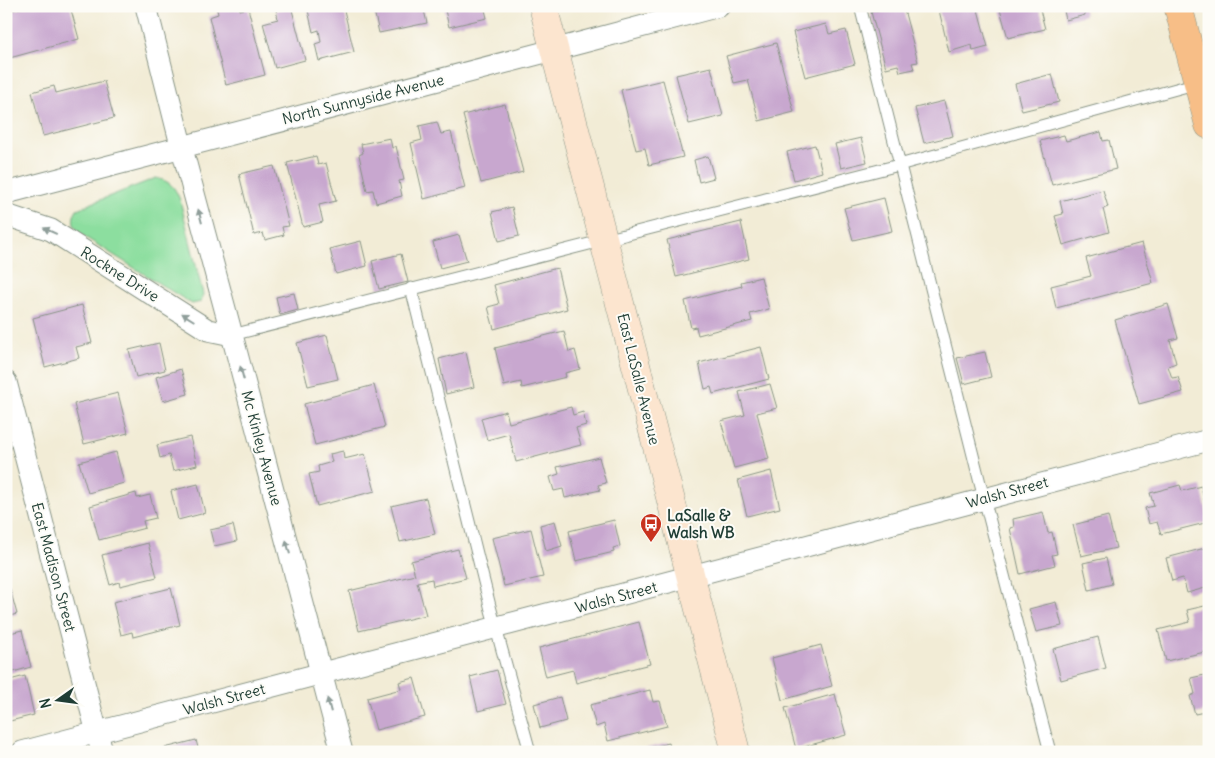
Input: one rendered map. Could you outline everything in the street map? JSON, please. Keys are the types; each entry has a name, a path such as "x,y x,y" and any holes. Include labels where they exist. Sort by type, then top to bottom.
{"main road":[{"path":"1178,6 1209,125"}],"street":[{"name":"Mc Kinley Avenue","path":"146,6 342,752"},
{"name":"East LaSalle Avenue","path":"542,6 736,752"},
{"name":"North Sunnyside Avenue","path":"6,192 719,6"},
{"name":"Rockne Drive","path":"6,215 51,230 208,330 232,335"},
{"name":"East Madison Street","path":"6,382 10,412 99,742"},
{"name":"Walsh Street","path":"22,752 99,742 321,674 1209,440"}],"lane":[{"path":"860,6 1050,752"},
{"path":"232,335 899,165 1198,83"},
{"path":"411,288 496,628 530,752"}],"green space":[{"path":"156,178 171,185 180,200 203,294 201,302 192,304 80,234 74,225 73,219 77,209"}],"building":[{"path":"27,6 70,6 79,39 6,59 6,12"},
{"path":"216,6 239,6 240,10 248,8 265,75 226,85 209,17 218,14"},
{"path":"291,6 305,60 275,68 263,23 278,19 276,10"},
{"path":"307,6 343,6 354,52 319,61 315,44 321,42 319,30 313,32"},
{"path":"373,6 423,6 427,23 379,33"},
{"path":"444,6 484,6 487,18 449,27"},
{"path":"892,6 903,6 918,62 912,63 914,69 900,72 898,65 886,68 871,12"},
{"path":"938,6 977,6 988,47 973,51 972,45 949,52"},
{"path":"999,6 1039,6 1045,29 1008,38"},
{"path":"1063,6 1083,6 1085,15 1066,20"},
{"path":"826,24 829,34 846,30 855,64 805,77 793,32"},
{"path":"776,43 794,112 759,121 748,80 734,83 726,56"},
{"path":"711,67 723,116 689,124 676,75"},
{"path":"1052,74 1059,102 1022,111 1015,84"},
{"path":"663,80 683,157 649,165 645,148 636,150 621,90"},
{"path":"104,81 114,118 43,136 32,92 54,86 56,93"},
{"path":"944,101 953,136 924,143 915,108"},
{"path":"505,104 523,172 481,183 463,115"},
{"path":"437,122 441,134 451,132 465,188 424,199 411,143 422,140 419,126"},
{"path":"1101,132 1103,141 1109,140 1116,169 1052,185 1040,141 1064,135 1066,141"},
{"path":"390,138 392,148 396,146 404,180 399,181 402,196 376,203 373,190 367,191 359,155 363,153 361,144"},
{"path":"861,138 867,162 841,168 835,144"},
{"path":"815,145 822,172 794,180 787,152"},
{"path":"316,156 318,165 326,163 336,201 319,205 323,222 303,227 287,163"},
{"path":"708,156 714,178 699,182 694,160"},
{"path":"274,166 289,226 282,227 284,235 265,240 263,233 254,235 239,174"},
{"path":"1103,190 1108,207 1103,209 1109,232 1063,245 1055,216 1063,214 1060,201"},
{"path":"884,198 892,231 853,240 844,208"},
{"path":"512,207 519,236 499,241 492,212"},
{"path":"741,222 749,259 676,277 667,240"},
{"path":"459,235 467,261 440,268 433,242"},
{"path":"361,241 367,266 336,274 330,249"},
{"path":"1142,243 1153,283 1056,308 1051,286 1091,276 1086,258"},
{"path":"401,254 408,282 379,289 372,261"},
{"path":"557,268 567,309 494,329 488,307 499,304 494,285"},
{"path":"761,277 769,309 750,314 752,321 698,335 696,327 691,328 685,301 742,286 741,282"},
{"path":"294,293 298,310 280,315 276,297"},
{"path":"1168,304 1178,338 1170,340 1176,363 1168,366 1172,378 1178,377 1183,392 1139,404 1115,320"},
{"path":"82,305 92,343 76,347 79,358 45,367 33,318"},
{"path":"564,331 569,352 575,350 580,369 565,373 566,377 522,388 521,382 504,386 495,348"},
{"path":"327,335 338,379 308,386 297,343"},
{"path":"159,343 165,370 136,377 129,350"},
{"path":"761,347 769,379 713,394 711,387 705,389 699,363"},
{"path":"466,352 474,387 446,394 439,359"},
{"path":"985,352 991,377 964,384 957,358"},
{"path":"181,369 188,394 163,401 156,377"},
{"path":"770,384 777,408 757,413 769,459 734,468 721,421 745,415 739,392"},
{"path":"374,385 385,427 315,445 304,404"},
{"path":"118,393 128,433 84,444 74,404"},
{"path":"571,407 573,415 583,412 586,425 576,428 581,445 516,462 509,434 487,440 481,418 506,411 509,423"},
{"path":"190,437 197,465 173,471 169,455 160,458 157,445"},
{"path":"343,451 344,459 365,454 375,491 317,506 309,474 319,472 318,466 332,462 330,454"},
{"path":"116,452 124,483 88,493 79,462"},
{"path":"599,457 606,483 598,485 600,490 565,498 563,489 554,491 550,477 559,474 557,467"},
{"path":"771,471 780,508 747,516 738,480"},
{"path":"198,484 205,513 178,520 171,491"},
{"path":"1180,485 1182,491 1201,486 1209,522 1161,534 1157,522 1149,524 1145,508 1154,506 1150,493"},
{"path":"136,493 137,498 150,495 156,518 143,521 145,528 99,540 90,506"},
{"path":"426,498 435,534 400,542 391,506"},
{"path":"1043,512 1048,533 1052,532 1057,554 1052,555 1055,565 1020,574 1010,528 1014,527 1013,519"},
{"path":"1108,516 1116,548 1081,556 1073,525"},
{"path":"614,520 620,546 613,548 614,552 576,561 569,531"},
{"path":"555,521 562,546 546,551 540,525"},
{"path":"233,525 237,541 214,546 210,530"},
{"path":"531,529 543,577 504,586 492,538"},
{"path":"148,543 157,577 120,586 119,582 110,585 102,555"},
{"path":"1209,547 1209,587 1187,593 1183,578 1172,581 1166,558"},
{"path":"458,549 466,578 433,586 432,579 417,582 426,615 359,631 349,591 415,575 411,561"},
{"path":"1106,558 1112,584 1089,590 1083,563"},
{"path":"6,575 17,614 6,617"},
{"path":"171,588 180,625 133,637 132,632 121,635 113,602"},
{"path":"1056,602 1062,626 1036,632 1029,609"},
{"path":"1209,605 1209,651 1166,661 1158,630 1190,622 1187,610"},
{"path":"639,622 650,664 576,683 573,670 546,677 539,648"},
{"path":"22,630 31,667 6,674 6,634"},
{"path":"1098,637 1106,668 1061,680 1053,649"},
{"path":"821,645 832,686 782,700 772,658"},
{"path":"497,670 506,704 478,711 470,677"},
{"path":"1209,674 1209,711 1195,714 1190,696 1195,694 1191,678"},
{"path":"25,676 34,715 6,722 6,681"},
{"path":"414,678 425,717 376,730 367,698 401,689 399,682"},
{"path":"650,690 653,702 660,701 667,726 608,741 604,724 596,727 590,705"},
{"path":"835,694 846,735 796,749 785,708"},
{"path":"560,697 566,721 540,728 534,704"},
{"path":"196,740 199,752 153,752 153,751"},
{"path":"669,743 671,752 635,752 635,751"}],"place":[{"name":"LaSalle & Walsh WB","path":"651,543"}]}
